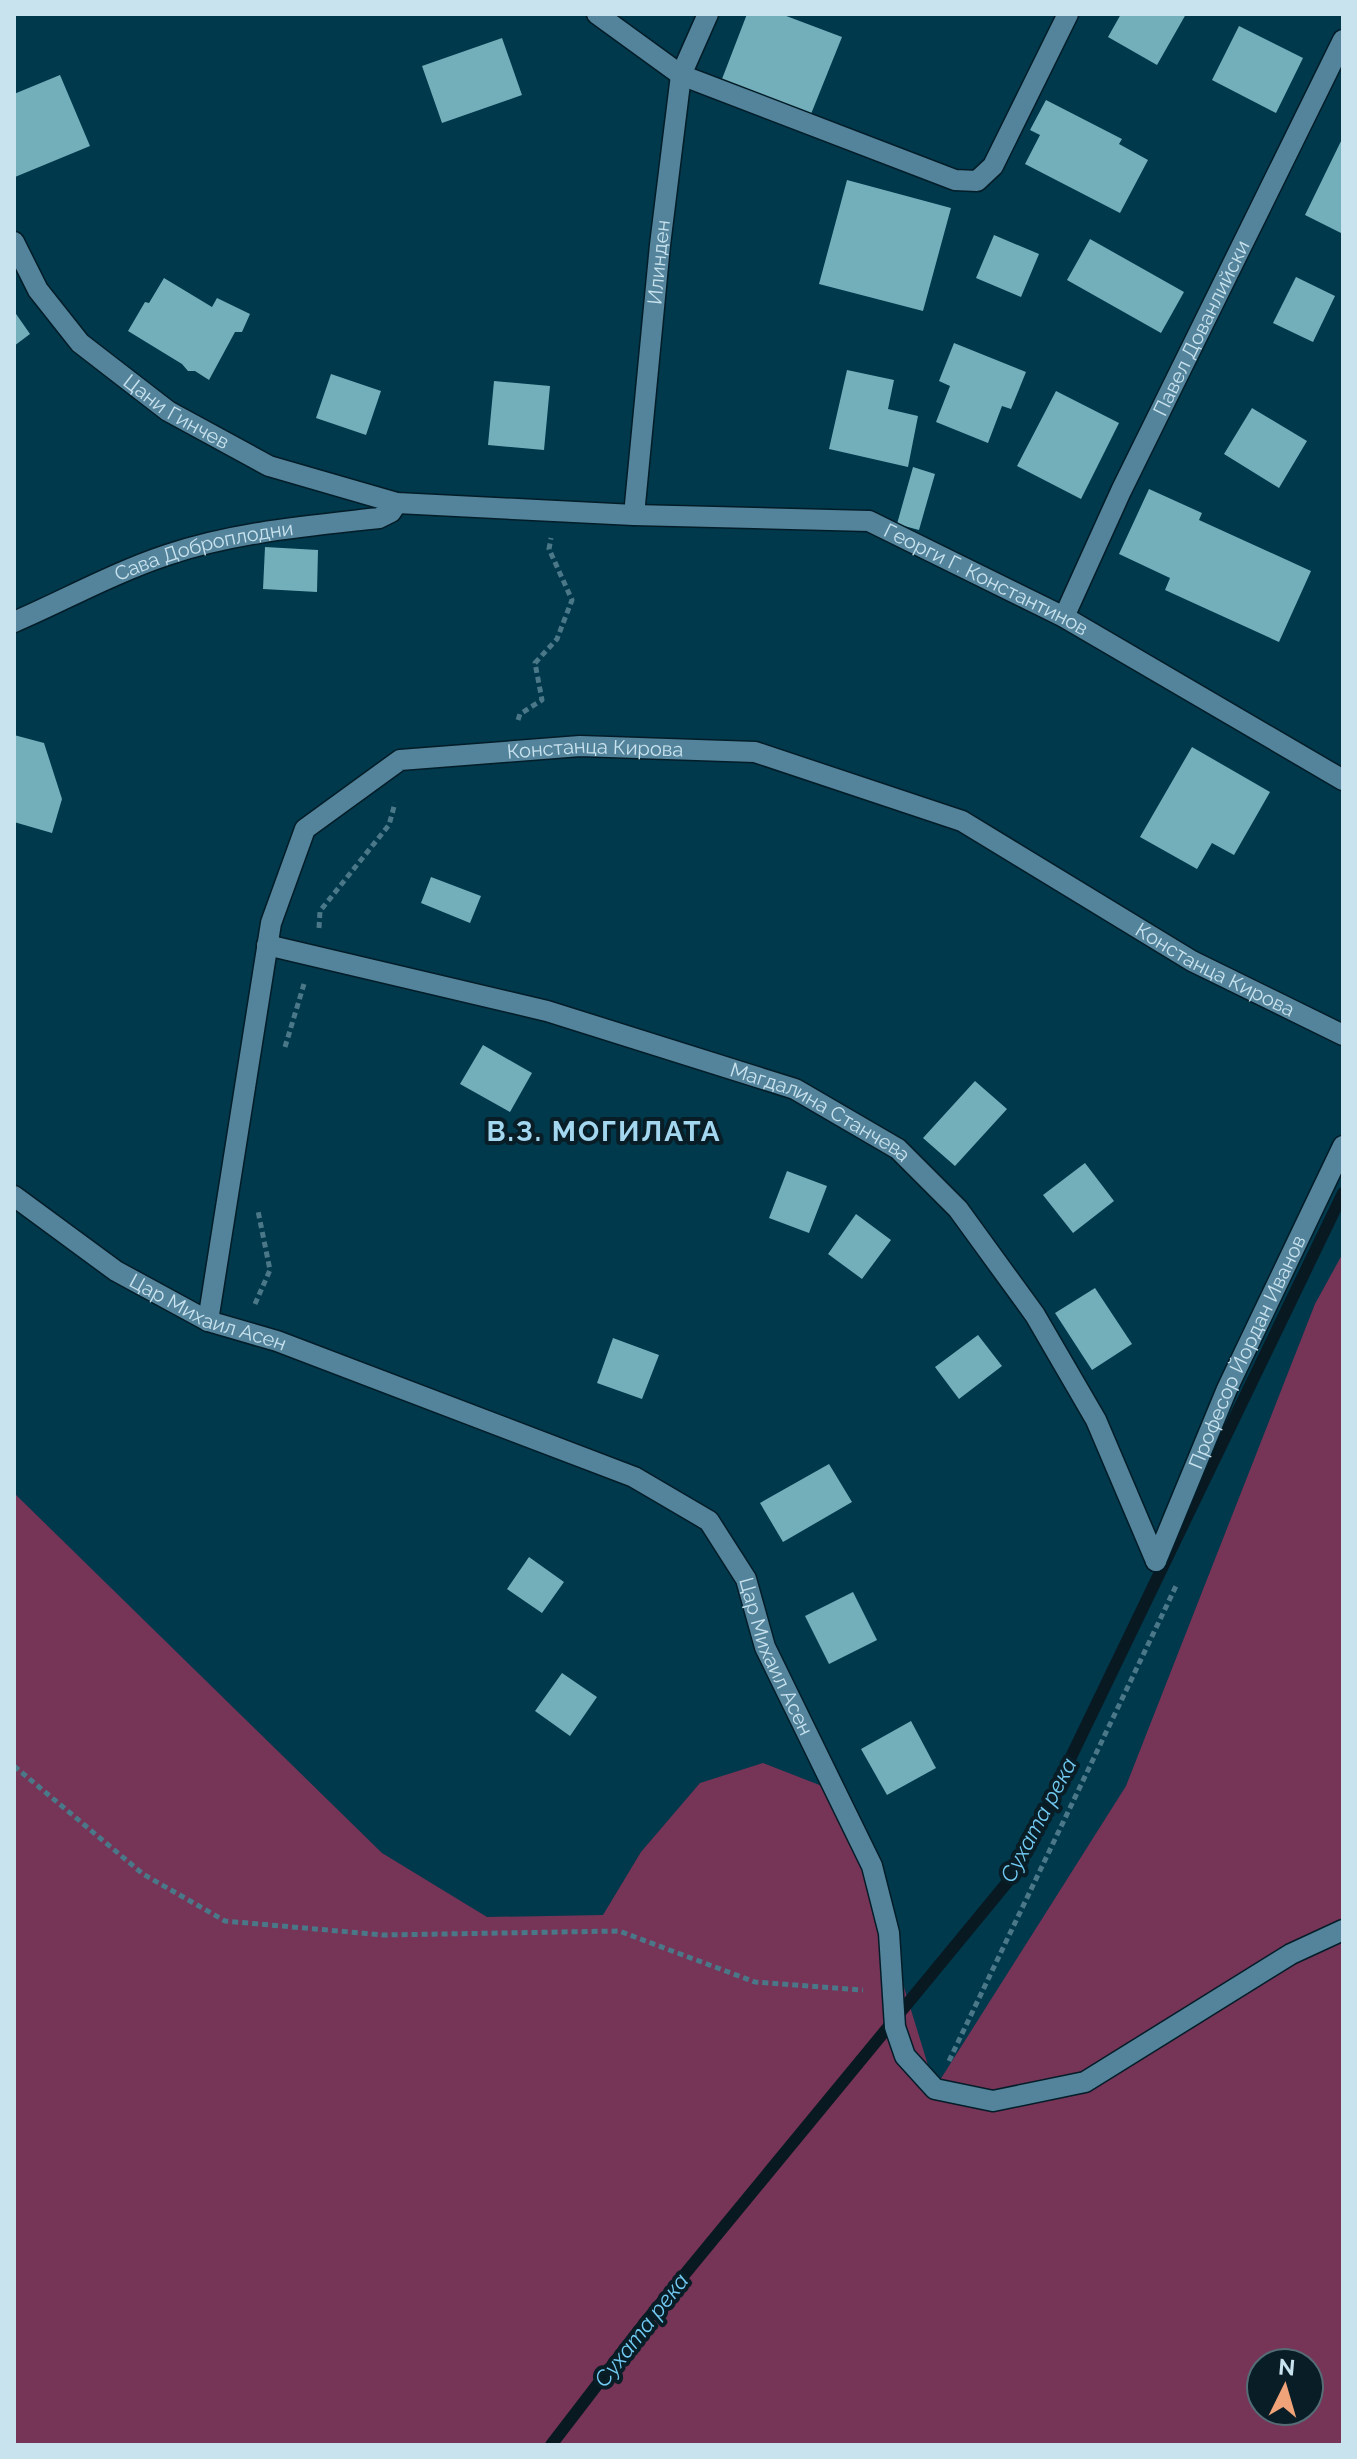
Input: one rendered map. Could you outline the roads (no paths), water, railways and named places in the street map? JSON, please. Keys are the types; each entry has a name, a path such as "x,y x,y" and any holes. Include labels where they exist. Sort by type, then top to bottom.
{"street":[{"path":"597,14 681,75 955,180 977,181 993,166 1068,14"},
{"name":"Илинден","path":"634,515 660,245 681,75 708,14"},
{"name":"Павел Дованлийски","path":"1064,617 1121,491 1343,40"},
{"name":"Цани Гинчев","path":"14,242 38,290 80,343 168,411 269,466 397,503"},
{"name":"Георги Г. Константинов","path":"397,503 634,515 869,521 1064,617 1343,780"},
{"name":"Сава Доброплодни","path":"14,622 86,586 168,555 269,530 379,518 391,512 397,503"},
{"name":"Констанца Кирова","path":"208,1321 271,923 305,829 400,760 580,746 755,752 962,821 1192,961 1343,1035"},
{"name":"Магдалина Станчева","path":"267,945 547,1011 795,1089 898,1149 958,1209 1035,1315 1096,1420 1156,1561"},
{"name":"Професор Йордан Иванов","path":"1156,1561 1227,1389 1343,1146"},
{"name":"Цар Михаил Асен","path":"14,1196 116,1271 208,1321 277,1341 634,1477 709,1521 746,1579 765,1647 872,1866 889,1933 895,2023 905,2056 935,2089 993,2101 1085,2082 1291,1954 1343,1930"}],"waterway":[{"name":"Сухата река","path":"551,2445 647,2320 1015,1873 1343,1193"}],"district":[{"name":"В.З. МОГИЛАТА","path":"604,1131"}]}
